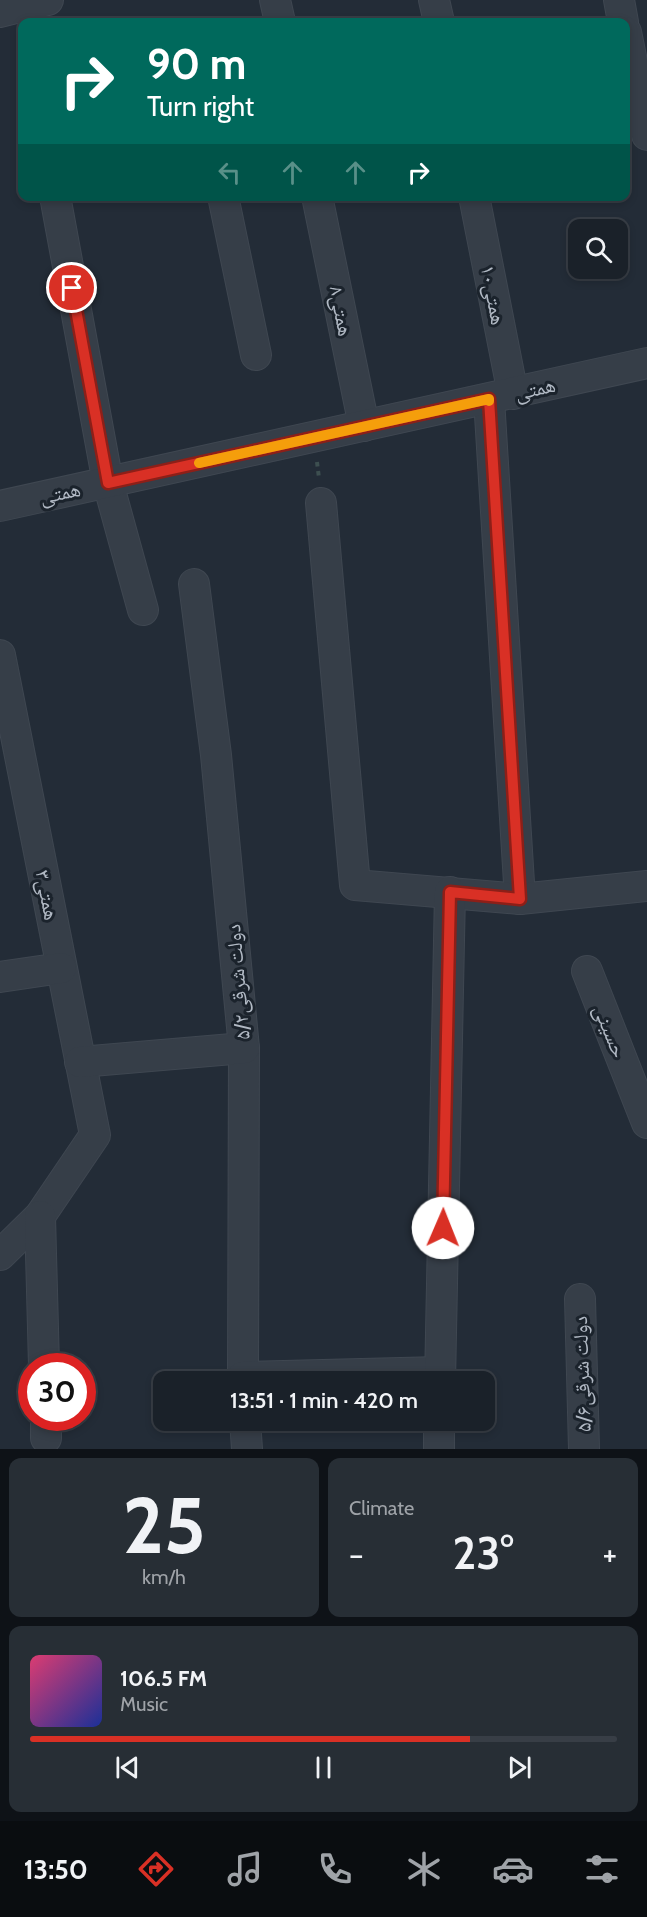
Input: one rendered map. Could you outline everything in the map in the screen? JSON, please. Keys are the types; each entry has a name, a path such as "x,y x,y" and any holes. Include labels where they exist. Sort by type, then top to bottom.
{"street":[{"path":"275,0 279,18"},
{"path":"434,0 437,18"},
{"path":"619,0 622,18"},
{"path":"630,52 647,135"},
{"path":"56,201 108,483 142,610"},
{"path":"227,201 256,355"},
{"name":"همتی۸","path":"318,201 364,426"},
{"name":"۱۰همتی","path":"475,201 501,396 520,899"},
{"name":"همتی","path":"0,507 647,363"},
{"path":"321,503 355,885 520,899 647,886"},
{"name":"۵/۲دولت شرقی","path":"194,584 216,755 244,1048 242,1371"},
{"name":"۳همتی","path":"0,655 95,1134 40,1216"},
{"path":"440,1371 450,892"},
{"path":"0,977 62,968"},
{"name":"حسینی","path":"587,971 646,1119"},
{"path":"80,1062 244,1048"},
{"path":"0,1255 40,1216"},
{"path":"40,1216 44,1353"},
{"name":"۵/۶دولت شرقی","path":"580,1299 584,1449"},
{"path":"246,1431 247,1449"},
{"path":"439,1431 439,1449"}],"path":[{"path":"315,437 321,503"}],"slow traffic":[{"path":"199,463 489,399 489,401"}],"route":[{"path":"72,288 108,483 489,399 520,899 450,892 443,1228"}]}
